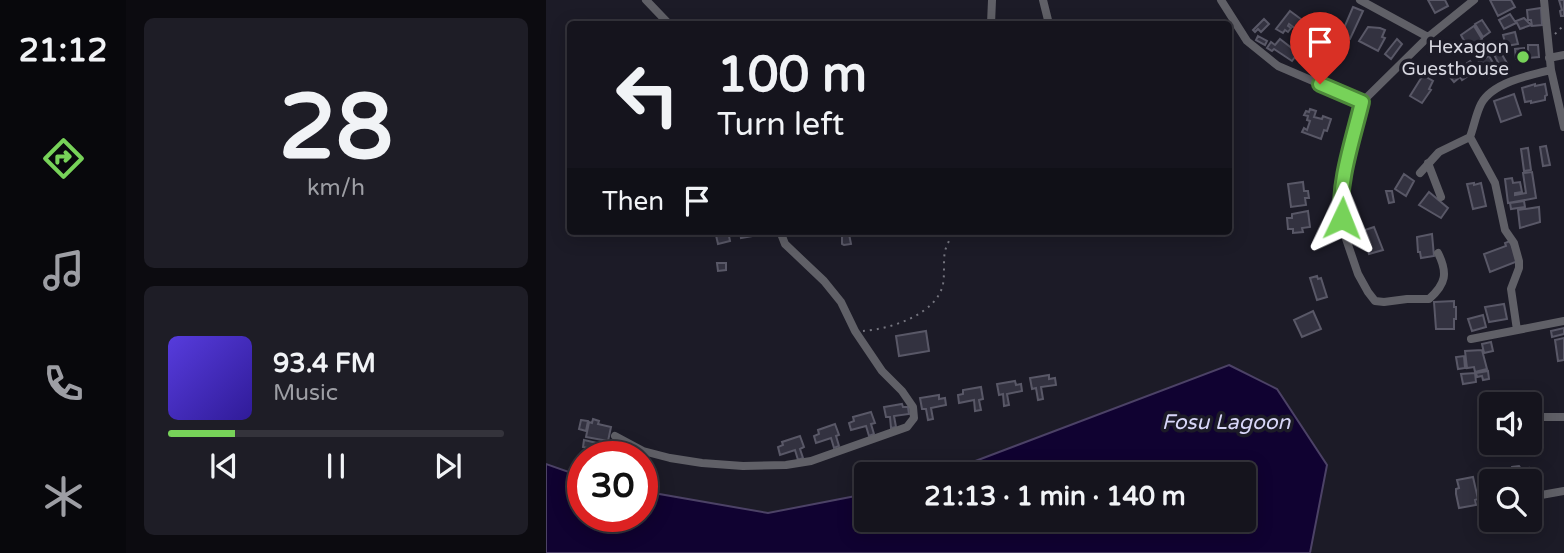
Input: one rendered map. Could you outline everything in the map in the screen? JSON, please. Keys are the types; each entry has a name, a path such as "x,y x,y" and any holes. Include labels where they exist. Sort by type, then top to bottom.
{"street":[{"path":"646,0 666,21"},
{"path":"991,21 992,0"},
{"path":"1043,0 1048,21"},
{"path":"1221,0 1247,41 1278,66 1362,102"},
{"path":"1360,0 1428,37"},
{"path":"1438,253 1443,264 1443,280 1439,290 1429,299 1375,301 1358,274 1344,233 1340,204 1362,102 1428,37 1474,0"},
{"path":"1544,0 1549,58 1564,127"},
{"path":"1549,58 1564,55"},
{"path":"1420,173 1439,152 1470,137 1480,106 1492,92 1515,80 1551,70"},
{"path":"1470,137 1495,183 1505,230 1514,243 1519,261 1511,289 1517,330"},
{"path":"1428,163 1441,197"},
{"path":"615,436 643,451 670,458 764,466 811,461 907,427 914,418 913,407 902,391 882,371 855,331 841,302 817,274 785,244 781,235"},
{"path":"1471,339 1564,321"},
{"path":"1542,416 1564,416"},
{"path":"1542,495 1564,491"}],"path":[{"path":"855,331 884,328 900,323 930,306 942,287 946,250 952,235"}],"water":[{"name":"Fosu Lagoon","path":"1229,365 1277,389 1327,465 1310,553 546,553 546,464 567,471 567,532 658,532 658,494 768,513 854,496 854,532 1256,532 1256,462 973,462"}],"building":[{"path":"1428,0 1445,0 1448,6 1435,13"},
{"path":"1490,0 1511,0 1515,7 1498,16"},
{"path":"1559,0 1564,0 1564,16 1561,16"},
{"path":"1353,7 1363,11 1350,39 1341,35"},
{"path":"1541,8 1542,25 1532,26 1527,10"},
{"path":"1290,11 1317,31 1311,40 1289,24 1291,28 1288,32 1285,30 1283,33 1276,29"},
{"path":"1510,14 1516,23 1504,29 1499,20"},
{"path":"1524,18 1531,25 1520,29 1516,21"},
{"path":"1264,19 1269,24 1261,32 1258,29 1255,32 1253,30"},
{"path":"1482,20 1490,32 1483,37 1475,24"},
{"path":"1474,26 1482,39 1468,48 1461,35"},
{"path":"1368,27 1385,30 1382,37 1385,38 1378,51 1359,41"},
{"path":"1329,32 1335,38 1324,51 1317,45"},
{"path":"1515,32 1518,44 1506,46 1503,35"},
{"path":"1258,36 1267,41 1265,45 1256,40"},
{"path":"1280,39 1298,53 1292,61 1274,49 1272,51 1267,48 1271,42 1275,45"},
{"path":"1397,39 1402,44 1391,59 1385,54"},
{"path":"1496,44 1508,65 1501,68 1490,47"},
{"path":"1528,45 1538,45 1539,57 1528,58"},
{"path":"1524,48 1524,58 1516,59 1515,49"},
{"path":"1489,56 1498,71 1489,77 1479,62"},
{"path":"1470,61 1475,67 1469,71 1471,74 1454,82 1449,76"},
{"path":"1423,75 1433,81 1429,89 1431,90 1422,103 1410,96"},
{"path":"1545,84 1545,100 1525,102 1522,88"},
{"path":"1514,94 1521,115 1501,122 1494,101"},
{"path":"1310,109 1316,111 1314,117 1331,119 1321,139 1302,132 1304,128 1307,130 1310,121 1307,120 1308,116 1304,115"},
{"path":"1546,146 1550,165 1543,166 1540,147"},
{"path":"1528,148 1531,170 1524,171 1521,149"},
{"path":"1532,172 1536,198 1508,203 1505,179 1512,178 1513,183 1520,182 1522,192 1515,195 1526,193 1523,173"},
{"path":"1404,174 1414,181 1406,196 1395,189"},
{"path":"1303,182 1304,191 1308,191 1309,198 1305,198 1306,205 1291,207 1288,184"},
{"path":"1481,183 1486,206 1473,209 1467,184"},
{"path":"1386,191 1392,191 1394,202 1389,203"},
{"path":"1429,192 1448,208 1441,218 1419,205"},
{"path":"1524,201 1525,207 1511,209 1510,203"},
{"path":"1539,207 1540,222 1520,228 1518,210"},
{"path":"1308,211 1310,227 1302,228 1303,232 1293,233 1293,229 1288,229 1287,218 1292,218 1292,214"},
{"path":"1374,227 1383,250 1369,254 1362,231"},
{"path":"1432,234 1434,256 1421,258 1417,237"},
{"path":"716,235 729,235 730,241 718,244"},
{"path":"849,235 851,244 842,244 842,236"},
{"path":"1510,241 1518,261 1490,272 1484,254 1506,246 1505,243"},
{"path":"717,263 726,263 726,270 718,271"},
{"path":"1317,276 1318,279 1321,278 1327,297 1317,300 1310,278"},
{"path":"1454,301 1454,329 1436,329 1434,302"},
{"path":"1504,304 1507,319 1489,322 1485,307"},
{"path":"1313,311 1321,329 1302,337 1294,320"},
{"path":"1483,315 1486,327 1472,331 1468,319"},
{"path":"1564,328 1564,334 1552,337 1551,331"},
{"path":"926,331 929,351 899,356 896,336"},
{"path":"1564,338 1564,360 1558,361 1555,340"},
{"path":"1491,342 1493,351 1484,353 1482,344"},
{"path":"1482,350 1487,369 1475,372 1474,367 1467,368 1465,351"},
{"path":"1464,356 1465,368 1458,369 1456,357"},
{"path":"1488,371 1489,379 1477,377 1476,373"},
{"path":"1475,373 1476,382 1463,384 1461,374"},
{"path":"1049,375 1049,379 1055,378 1056,385 1041,387 1043,399 1038,400 1036,388 1032,389 1030,378"},
{"path":"1015,381 1016,385 1021,384 1022,391 1007,394 1009,405 1004,406 1003,394 999,395 997,384"},
{"path":"981,387 981,410 975,411 974,400 959,403 958,395 963,394 963,390"},
{"path":"939,395 939,399 945,398 946,405 931,408 933,419 928,420 920,398"},
{"path":"902,404 903,407 908,407 909,414 894,416 896,427 891,428 890,417 886,417 884,407"},
{"path":"871,412 875,423 871,424 874,434 869,436 866,426 851,430 849,423 854,421 853,417"},
{"path":"593,419 599,421 598,424 611,427 608,441 586,437 589,422 592,423"},
{"path":"581,420 588,421 586,431 579,429"},
{"path":"835,424 839,446 834,448 831,438 816,443 814,436 819,434 818,430"},
{"path":"800,436 804,447 800,449 803,458 798,460 795,450 780,455 778,447 783,445 782,442"},
{"path":"1473,477 1478,499 1475,500 1476,505 1459,508 1457,480"}],"place":[{"name":"Hexagon Guesthouse","path":"1523,57"}],"route":[{"path":"1320,84 1362,102 1346,168 1340,204 1342,218"}]}
